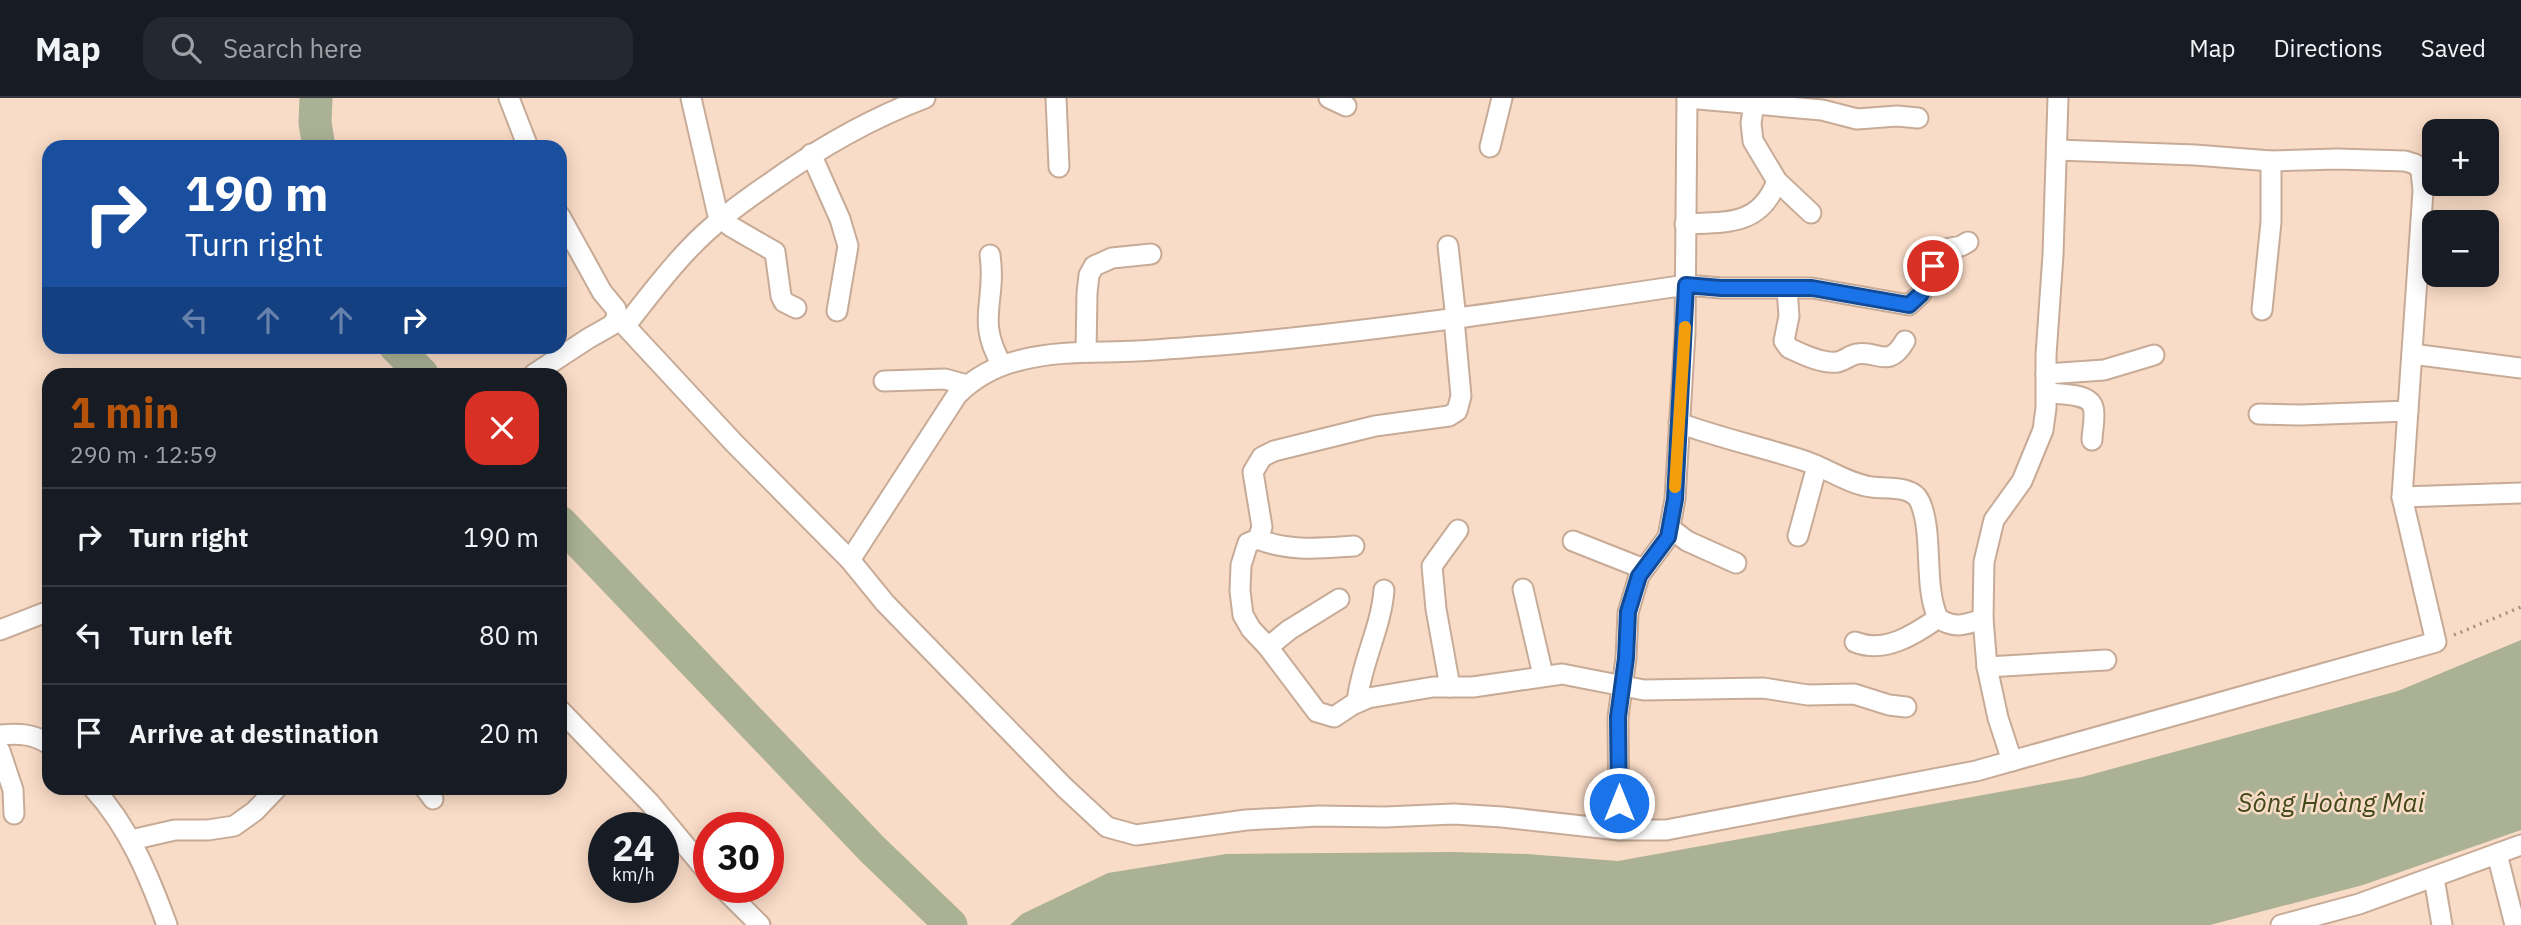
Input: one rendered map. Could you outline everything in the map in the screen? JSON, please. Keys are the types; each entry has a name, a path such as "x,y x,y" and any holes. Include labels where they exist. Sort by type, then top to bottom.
{"street":[{"path":"509,98 525,140"},
{"path":"691,98 720,219 775,252 781,296 784,302 796,308"},
{"path":"567,352 622,321 720,219 811,154 863,125 925,98"},
{"path":"1056,98 1059,167"},
{"path":"1490,147 1502,98"},
{"path":"1619,830 1618,717 1628,612 1639,576 1664,544 1671,528 1686,285 1687,98 1822,110 1857,119 1897,116 1918,118"},
{"path":"2012,761 1998,718 1987,667 1983,619 1984,562 1991,528 1998,513 2022,481 2043,430 2058,98"},
{"path":"1754,104 1751,123 1753,141 1777,181 1811,213"},
{"path":"567,229 602,292 622,321 734,443 850,560 885,603 1064,787 1107,827 1136,835 1247,820 1454,814 1619,830 1667,830 1976,771 2436,642 2402,497 2423,191 2421,170 2415,164 2404,161 2271,161 2057,150"},
{"path":"811,154 840,219 848,246 837,311"},
{"path":"2262,310 2271,222 2271,161"},
{"path":"1685,224 1725,222 1753,216 1772,194 1777,181"},
{"path":"850,560 938,422 967,385 986,372 1022,359 1086,351 1136,351 1243,343 1455,319 1686,285 1828,290 1909,305 1921,294 1938,250 1943,247 1961,247 1968,242"},
{"path":"1258,539 1262,527 1252,472 1262,457 1275,451 1376,426 1449,416 1457,411 1461,396 1448,246"},
{"path":"1086,351 1087,293 1089,275 1094,266 1112,258 1151,254"},
{"path":"990,256 992,287 986,322 993,350 1002,365"},
{"path":"1787,289 1789,316 1784,341 1789,348 1833,362 1858,354 1879,358 1889,356 1897,353 1905,341"},
{"path":"543,368 565,354"},
{"path":"2412,354 2521,368"},
{"path":"2047,384 2154,355"},
{"path":"884,381 945,379 967,385"},
{"path":"2047,384 2090,401 2093,407 2092,440"},
{"path":"2259,414 2408,411"},
{"path":"1679,423 1734,442 1804,460 1867,486 1907,491 1915,496 1920,502 1932,598 1938,618 1952,625 1962,626 1983,619"},
{"path":"1798,536 1817,466"},
{"path":"2402,497 2521,493"},
{"path":"1671,528 1687,541 1736,563"},
{"path":"1450,687 1436,609 1432,566 1458,530"},
{"path":"1354,546 1291,547 1258,539 1248,543 1245,550 1240,591 1243,615 1251,629 1268,647 1317,712 1334,717 1368,698 1420,689 1473,687 1562,674 1657,691 1717,687 1763,688 1808,695 1854,694 1889,705 1906,707"},
{"path":"1573,541 1644,569"},
{"path":"1523,589 1543,675"},
{"path":"1357,702 1359,684 1381,615 1384,590"},
{"path":"1268,647 1289,630 1339,599"},
{"path":"0,630 42,614"},
{"path":"1855,642 1879,647 1910,635 1938,618"},
{"path":"1987,667 2106,660"},
{"path":"567,716 642,794 693,855"},
{"path":"0,735 29,735 42,741"},
{"path":"0,751 13,790 14,814"},
{"path":"99,795 131,840 167,925"},
{"path":"131,840 175,830 208,830 234,826 255,811 270,795"},
{"path":"2281,925 2359,904 2521,845"},
{"path":"2497,855 2515,925"},
{"path":"2434,878 2442,925"},
{"path":"738,903 760,925"}],"path":[{"path":"2436,642 2521,607"}],"water":[{"name":"Sông Hoàng Mai","path":"2521,640 2521,830 2363,885 2210,925 1010,925 1022,914 1108,873 1226,854 1453,852 1618,861 2082,777 2398,691"}],"waterway":[{"path":"316,98 318,140"},
{"path":"403,354 416,368"},
{"path":"567,529 872,849 951,925"}],"slow traffic":[{"path":"1675,487 1685,327"}],"route":[{"path":"1619,803 1618,717 1626,658 1628,612 1639,576 1668,537 1675,499 1686,285 1721,288 1812,288 1909,305 1921,294 1933,266"}]}
